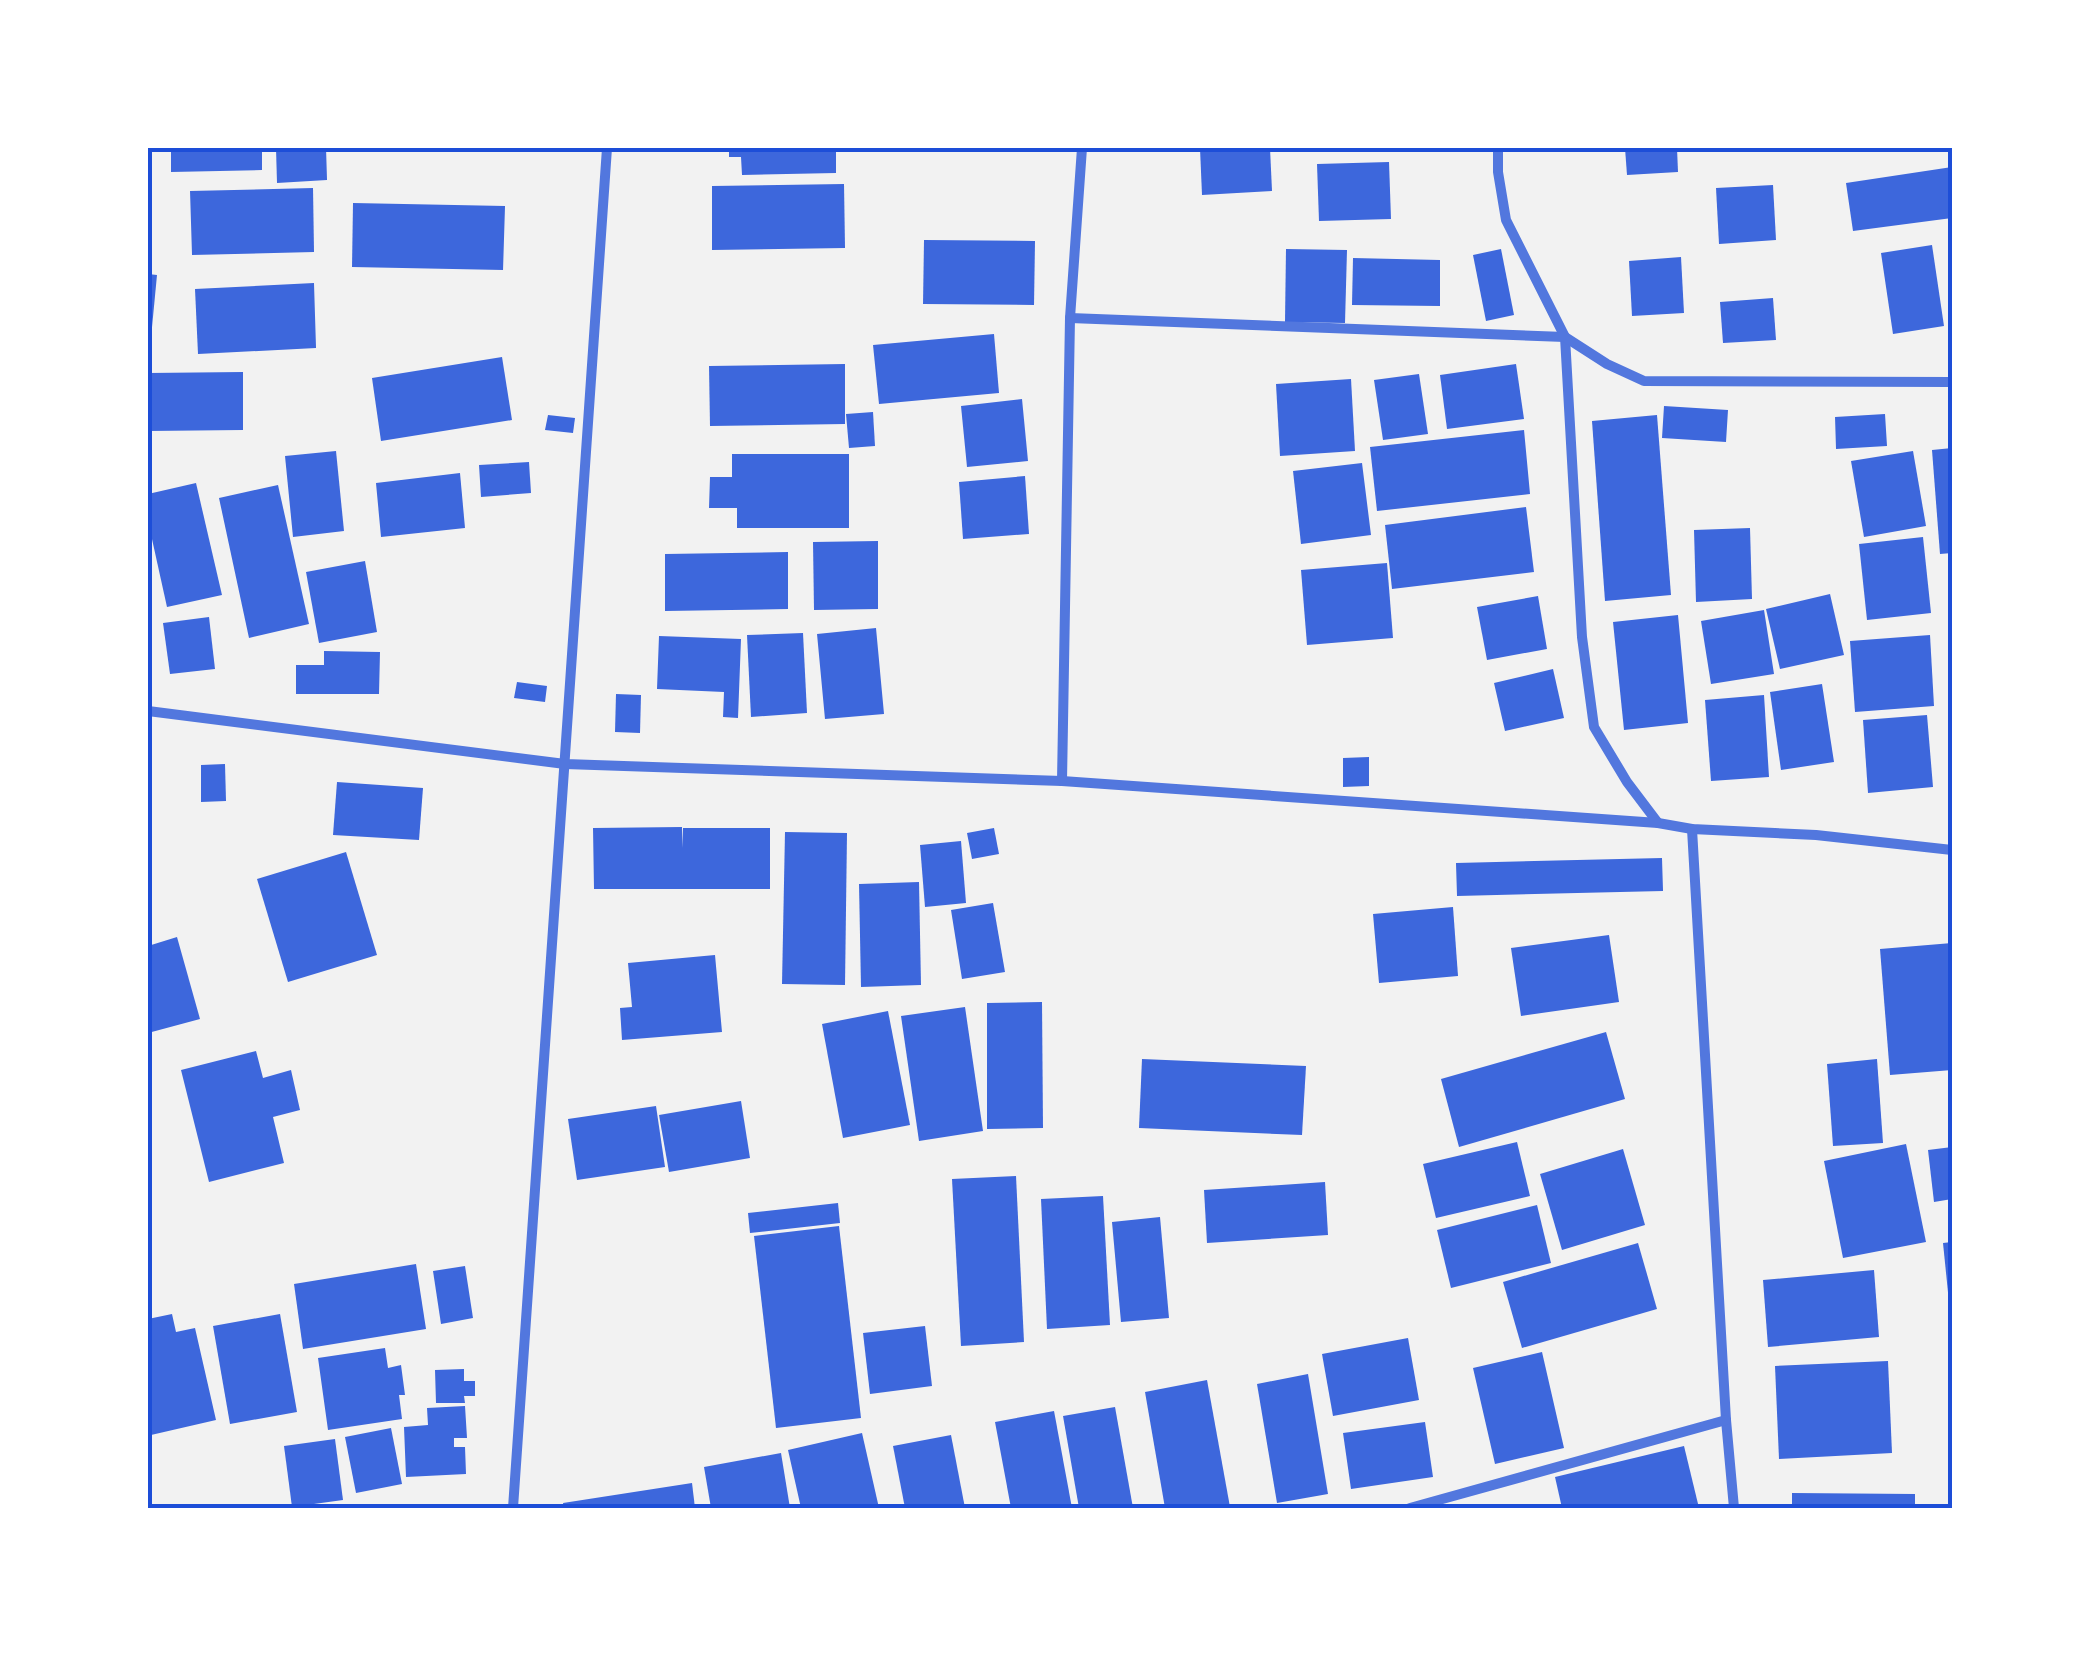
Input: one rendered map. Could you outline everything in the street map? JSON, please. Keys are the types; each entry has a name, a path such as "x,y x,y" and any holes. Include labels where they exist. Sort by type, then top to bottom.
{"street":[{"path":"513,1508 607,148"},
{"path":"1062,782 1070,318 1082,148"},
{"path":"1498,148 1506,220 1564,337 1582,637 1594,727 1626,782 1658,823"},
{"path":"1070,318 1564,337 1644,381 1952,382"},
{"path":"148,711 565,764 1062,782 1816,835 1952,850"},
{"path":"1692,829 1734,1508"},
{"path":"1410,1508 1726,1420"}],"building":[{"path":"171,148 262,148 262,170 171,172"},
{"path":"276,148 326,148 327,180 277,183"},
{"path":"729,148 836,148 836,173 742,175 741,157 729,157"},
{"path":"1200,148 1270,148 1272,191 1202,195"},
{"path":"1625,148 1677,148 1678,172 1627,175"},
{"path":"1389,162 1391,219 1319,221 1317,164"},
{"path":"1952,167 1952,218 1853,231 1846,183"},
{"path":"844,184 845,248 712,250 712,186"},
{"path":"1773,185 1776,240 1719,244 1716,188"},
{"path":"313,188 314,252 192,255 190,191"},
{"path":"353,203 505,206 503,270 352,267"},
{"path":"924,240 1035,241 1034,305 923,304"},
{"path":"1932,245 1944,326 1893,334 1881,253"},
{"path":"1286,249 1347,250 1345,323 1285,322"},
{"path":"1501,249 1514,315 1486,321 1473,255"},
{"path":"1681,257 1684,313 1632,316 1629,261"},
{"path":"1353,258 1440,260 1440,306 1352,305"},
{"path":"148,274 157,275 150,348 148,348"},
{"path":"314,283 316,348 198,354 195,289"},
{"path":"1773,298 1776,340 1723,343 1720,302"},
{"path":"994,334 999,393 879,404 873,345"},
{"path":"502,357 512,420 381,441 372,378"},
{"path":"845,364 845,424 710,426 709,366"},
{"path":"1516,364 1524,419 1447,429 1440,375"},
{"path":"243,372 243,430 148,431 148,373"},
{"path":"1419,374 1428,434 1383,440 1374,380"},
{"path":"1351,379 1355,451 1280,456 1276,384"},
{"path":"1022,399 1028,461 967,467 961,406"},
{"path":"1664,406 1728,410 1726,442 1662,438"},
{"path":"873,412 875,446 849,448 846,414"},
{"path":"1885,414 1887,446 1836,449 1835,417"},
{"path":"548,415 575,418 573,433 545,430"},
{"path":"1657,415 1671,595 1605,601 1592,421"},
{"path":"1524,430 1530,494 1377,511 1370,447"},
{"path":"1952,448 1952,553 1940,554 1932,450"},
{"path":"336,451 344,531 293,537 285,456"},
{"path":"1913,451 1926,526 1864,537 1851,461"},
{"path":"732,454 849,454 849,528 737,528 737,508 709,508 710,477 732,477"},
{"path":"529,462 531,493 481,497 479,465"},
{"path":"1362,463 1371,535 1301,544 1293,471"},
{"path":"460,473 465,528 381,537 376,483"},
{"path":"1025,476 1029,534 963,539 959,482"},
{"path":"196,483 222,595 167,607 148,521 148,494"},
{"path":"278,485 309,624 249,638 219,498"},
{"path":"1526,507 1534,572 1392,589 1385,525"},
{"path":"1750,528 1752,599 1696,602 1694,530"},
{"path":"1923,537 1931,613 1867,620 1859,544"},
{"path":"878,541 878,609 814,610 813,542"},
{"path":"788,552 788,609 665,611 665,554"},
{"path":"365,561 377,632 319,643 306,572"},
{"path":"1387,563 1393,638 1307,645 1301,570"},
{"path":"1830,594 1844,655 1780,669 1766,609"},
{"path":"1538,596 1547,649 1487,660 1477,607"},
{"path":"1764,610 1774,674 1711,684 1701,621"},
{"path":"1678,615 1688,723 1624,730 1613,622"},
{"path":"209,617 215,669 170,674 163,623"},
{"path":"876,628 884,714 825,719 817,634"},
{"path":"803,633 807,713 751,717 747,635"},
{"path":"1930,635 1934,706 1855,712 1850,641"},
{"path":"659,636 741,639 738,718 723,717 724,692 657,689"},
{"path":"324,651 380,652 379,694 296,694 296,665 324,665"},
{"path":"1553,669 1564,718 1505,731 1494,683"},
{"path":"517,682 547,686 545,702 514,698"},
{"path":"1822,684 1834,762 1781,770 1770,692"},
{"path":"616,694 641,695 640,733 615,732"},
{"path":"1764,695 1769,777 1711,781 1705,700"},
{"path":"1927,715 1933,787 1868,793 1863,720"},
{"path":"1369,757 1369,786 1343,787 1343,758"},
{"path":"225,764 226,801 201,802 201,765"},
{"path":"337,782 423,788 419,840 333,835"},
{"path":"682,827 682,848 683,828 770,828 770,889 594,889 593,828"},
{"path":"994,828 999,854 972,859 967,833"},
{"path":"785,832 847,833 845,985 782,984"},
{"path":"961,841 966,903 925,907 920,845"},
{"path":"346,852 377,955 288,982 257,879"},
{"path":"1662,858 1663,891 1457,896 1456,863"},
{"path":"919,882 921,985 861,987 859,884"},
{"path":"993,903 1005,972 962,979 951,910"},
{"path":"1453,907 1458,976 1379,983 1373,914"},
{"path":"1609,935 1619,1002 1521,1016 1511,948"},
{"path":"177,937 200,1019 148,1033 148,946"},
{"path":"1952,943 1952,1070 1890,1075 1880,949"},
{"path":"715,955 722,1032 622,1040 620,1008 632,1007 628,963"},
{"path":"1042,1002 1043,1128 987,1129 987,1003"},
{"path":"965,1007 983,1131 919,1141 901,1016"},
{"path":"888,1011 910,1125 843,1138 822,1024"},
{"path":"1606,1032 1625,1099 1459,1147 1441,1079"},
{"path":"256,1051 263,1078 291,1070 300,1110 273,1117 284,1163 209,1182 181,1070"},
{"path":"1142,1059 1306,1066 1302,1135 1139,1128"},
{"path":"1877,1059 1883,1143 1833,1146 1827,1064"},
{"path":"741,1101 750,1158 669,1172 659,1115"},
{"path":"656,1106 665,1167 577,1180 568,1119"},
{"path":"1517,1142 1530,1196 1436,1218 1423,1164"},
{"path":"1906,1144 1926,1242 1843,1258 1824,1161"},
{"path":"1952,1147 1952,1199 1934,1202 1928,1150"},
{"path":"1623,1149 1645,1225 1562,1250 1540,1174"},
{"path":"1016,1176 1024,1342 961,1346 952,1179"},
{"path":"1325,1182 1328,1235 1207,1243 1204,1190"},
{"path":"1103,1196 1110,1325 1047,1329 1041,1199"},
{"path":"838,1203 840,1223 750,1233 748,1213"},
{"path":"1537,1205 1551,1263 1451,1288 1437,1230"},
{"path":"1160,1217 1169,1318 1121,1322 1112,1222"},
{"path":"839,1226 861,1418 776,1428 754,1236"},
{"path":"1952,1242 1952,1312 1950,1312 1943,1243"},
{"path":"1638,1243 1657,1309 1522,1348 1503,1282"},
{"path":"416,1264 426,1329 303,1349 294,1284"},
{"path":"465,1266 473,1318 441,1324 433,1271"},
{"path":"1874,1270 1879,1337 1768,1347 1763,1280"},
{"path":"172,1314 176,1332 195,1328 216,1420 151,1435 148,1339 152,1338 148,1319"},
{"path":"280,1314 297,1412 230,1424 213,1326"},
{"path":"925,1326 932,1386 870,1394 863,1333"},
{"path":"1408,1338 1419,1400 1333,1416 1322,1354"},
{"path":"385,1348 388,1368 401,1365 405,1395 399,1395 402,1419 328,1430 318,1358"},
{"path":"1542,1352 1564,1448 1495,1464 1473,1368"},
{"path":"1888,1361 1892,1453 1779,1459 1775,1366"},
{"path":"464,1369 464,1381 475,1381 475,1396 464,1396 465,1403 436,1403 435,1370"},
{"path":"1308,1374 1328,1494 1277,1503 1257,1384"},
{"path":"1207,1380 1230,1507 1165,1508 1145,1392"},
{"path":"465,1406 467,1438 454,1438 454,1447 465,1447 466,1474 406,1477 404,1427 428,1425 427,1408"},
{"path":"1115,1407 1133,1508 1079,1508 1063,1416"},
{"path":"1054,1411 1072,1508 1011,1508 995,1422"},
{"path":"1425,1422 1433,1477 1351,1489 1343,1433"},
{"path":"391,1428 402,1484 356,1493 345,1437"},
{"path":"862,1433 879,1508 801,1508 788,1450"},
{"path":"951,1435 965,1508 905,1508 893,1446"},
{"path":"335,1439 343,1500 292,1507 284,1446"},
{"path":"1684,1446 1699,1508 1562,1508 1555,1477"},
{"path":"781,1453 790,1508 711,1508 704,1467"},
{"path":"692,1483 695,1508 564,1508 563,1503"},
{"path":"1792,1493 1915,1494 1915,1508 1792,1508"}]}
